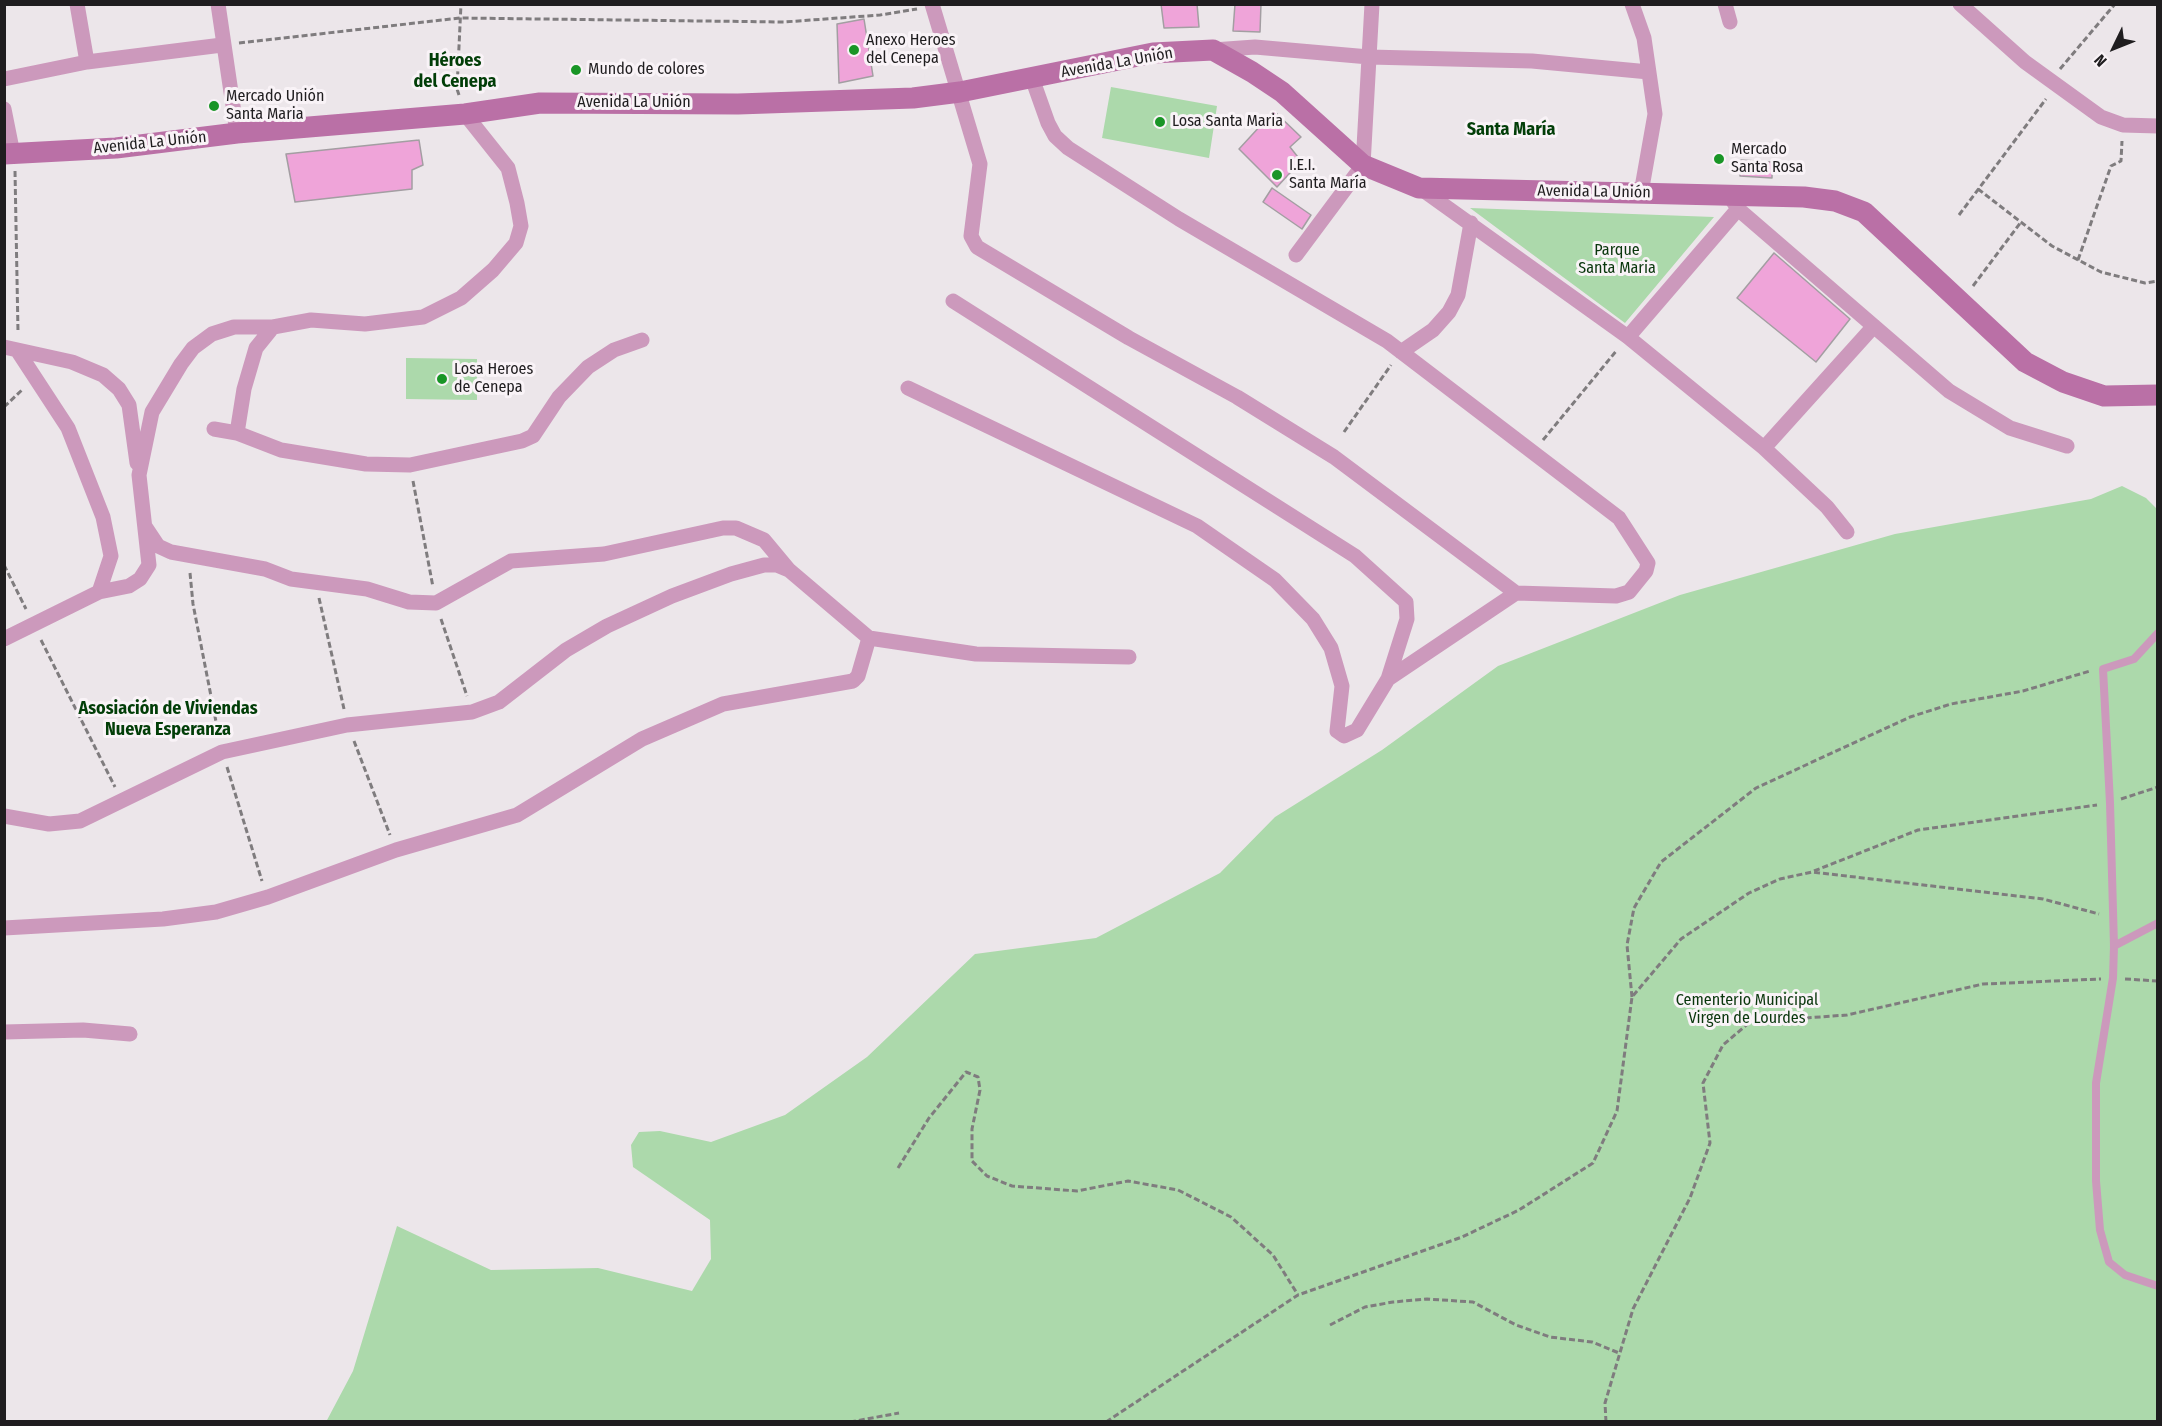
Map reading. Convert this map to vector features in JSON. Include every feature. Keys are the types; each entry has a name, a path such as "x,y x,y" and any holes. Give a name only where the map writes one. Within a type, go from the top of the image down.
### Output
{"main road":[{"name":"Avenida La Unión","path":"9,154 116,148 237,133 465,114 540,103 738,104 913,98 960,92 1153,53 1213,50 1282,92 1363,165 1419,188 1641,193 1733,202 1804,196 1835,201 1864,212 2025,362 2062,382 2104,396 2157,395"}],"street":[{"path":"76,4 87,62"},
{"path":"218,4 222,45 237,133"},
{"path":"1296,255 1363,165 1372,4"},
{"path":"1632,4 1644,38 1655,114 1641,193"},
{"path":"1725,4 1730,22"},
{"path":"1960,4 2025,62 2050,88 2101,117 2123,125 2157,126"},
{"path":"932,5 980,164 971,236 977,247 1129,338 1237,397 1334,457 1515,593 1616,596 1629,591 1646,571 1648,562 1619,518 1401,352 1179,219 1068,148 1055,136 1048,123 1032,78"},
{"path":"4,79 87,62 222,45"},
{"path":"1213,50 1255,47 1369,57 1532,61 1649,72"},
{"path":"4,109 9,154"},
{"path":"139,475 152,412 194,348 212,334 234,327 273,327 311,320 365,324 423,317 461,298 493,270 516,243 521,226 517,203 508,168 465,114"},
{"path":"1419,188 1628,337 1764,448 1827,507 1847,532"},
{"path":"1628,337 1733,202 1949,391 2010,428 2067,446"},
{"path":"1401,352 1433,330 1449,312 1458,295 1471,223"},
{"path":"908,388 1197,526 1275,580 1313,620 1331,648 1342,686 1337,731 1344,736 1357,730 1388,679 1407,619 1406,602 1355,556 953,301"},
{"path":"1764,448 1874,326"},
{"path":"237,433 244,389 256,348 273,327"},
{"path":"214,429 237,433 281,450 366,464 410,465 522,441 533,436 559,397 588,367 614,350 642,340"},
{"path":"11,349 34,376 68,428 103,517 111,556 99,592"},
{"path":"4,639 99,592 129,586 140,579 149,565 129,405 119,389 103,375 72,362 11,349"},
{"path":"146,528 158,546 189,556 265,569 291,579 367,589 409,603 436,603 511,561 604,554 723,528 747,531 764,540 789,570 869,638 976,654 1129,657"},
{"path":"4,816 49,824 80,821 222,752 347,725 472,712 499,702 523,686 566,650 607,626 672,596 731,574 764,565 789,570"},
{"path":"1388,679 1515,593"},
{"path":"4,928 163,919 216,912 268,897 396,850 517,815 642,740 723,704 853,681 858,676 869,638"},
{"path":"4,1032 84,1030 130,1034"}],"lane":[{"path":"2157,633 2151,643 2134,658 2103,669 2114,946 2113,978 2096,1083 2096,1181 2100,1230 2109,1262 2116,1270 2157,1286"},
{"path":"2114,946 2157,923"}],"path":[{"path":"461,4 457,89 465,114"},
{"path":"1959,215 2050,88 2115,4"},
{"path":"222,45 460,18 784,22 880,15 932,5"},
{"path":"2078,260 2111,166 2121,160 2123,133"},
{"path":"1978,189 2052,246 2101,272 2145,282 2157,281"},
{"path":"11,349 17,193"},
{"path":"1961,302 2021,222"},
{"path":"1533,452 1628,337"},
{"path":"1344,432 1401,352"},
{"path":"4,407 34,376"},
{"path":"189,556 193,604 222,752 268,897"},
{"path":"4,565 122,802"},
{"path":"1106,1422 1298,1295 1462,1237 1519,1210 1593,1163 1617,1111 1632,997 1628,945 1634,908 1660,862 1756,788 1910,717 1951,704 2023,691 2080,673 2103,669"},
{"path":"1632,997 1682,939 1749,893 1780,879 1812,872 1918,830 2110,803 2157,787"},
{"path":"1812,872 2043,899 2113,917"},
{"path":"1606,1422 1605,1403 1633,1309 1690,1198 1710,1143 1703,1083 1723,1045 1750,1022 1847,1015 1983,984 2113,978 2157,981"},
{"path":"898,1168 929,1118 966,1072 978,1077 980,1090 972,1129 972,1161 987,1176 1012,1186 1077,1191 1128,1180 1178,1190 1231,1217 1273,1255 1298,1295"},
{"path":"1330,1325 1365,1307 1393,1302 1428,1299 1473,1302 1516,1325 1550,1337 1592,1342 1619,1353"},
{"path":"850,1422 899,1413"}],"green space":[{"name":"Losa Santa Maria","path":"1111,87 1217,106 1209,158 1102,138"},
{"name":"Parque Santa Maria","path":"1470,208 1714,217 1625,323"},
{"name":"Losa Heroes de Cenepa","path":"406,358 477,359 477,400 406,399"},
{"name":"Cementerio Municipal Virgen de Lourdes","path":"2122,486 2146,498 2157,509 2157,1421 326,1422 353,1371 397,1226 491,1270 598,1268 692,1291 711,1259 710,1220 633,1167 631,1145 639,1132 660,1131 711,1142 785,1115 867,1057 975,954 1096,938 1220,873 1275,817 1382,750 1498,666 1680,595 1895,534 2091,499"}],"building":[{"path":"1161,4 1197,4 1199,27 1164,28"},
{"path":"1235,4 1261,4 1260,32 1233,31"},
{"name":"Anexo Heroes del Cenepa","path":"864,19 873,76 839,83 837,24"},
{"path":"1274,111 1301,137 1290,147 1301,161 1277,187 1239,149"},
{"path":"419,140 423,165 412,170 412,189 295,202 286,154"},
{"path":"1741,160 1772,162 1772,178 1740,176"},
{"path":"1272,188 1311,215 1302,229 1263,202"},
{"path":"1774,253 1850,319 1816,362 1737,298"}],"place":[{"name":"Anexo Heroes del Cenepa","path":"854,50"},
{"name":"Mundo de colores","path":"576,70"},
{"name":"Mercado Unión Santa Maria","path":"214,106"},
{"name":"Losa Santa Maria","path":"1160,122"},
{"name":"Mercado Santa Rosa","path":"1719,159"},
{"name":"I.E.I. Santa María","path":"1277,175"},
{"name":"Losa Heroes de Cenepa","path":"442,379"}],"district":[{"name":"Héroes del Cenepa","path":"455,71"},
{"name":"Santa María","path":"1511,130"},
{"name":"Asosiación de Viviendas Nueva Esperanza","path":"168,719"}]}
